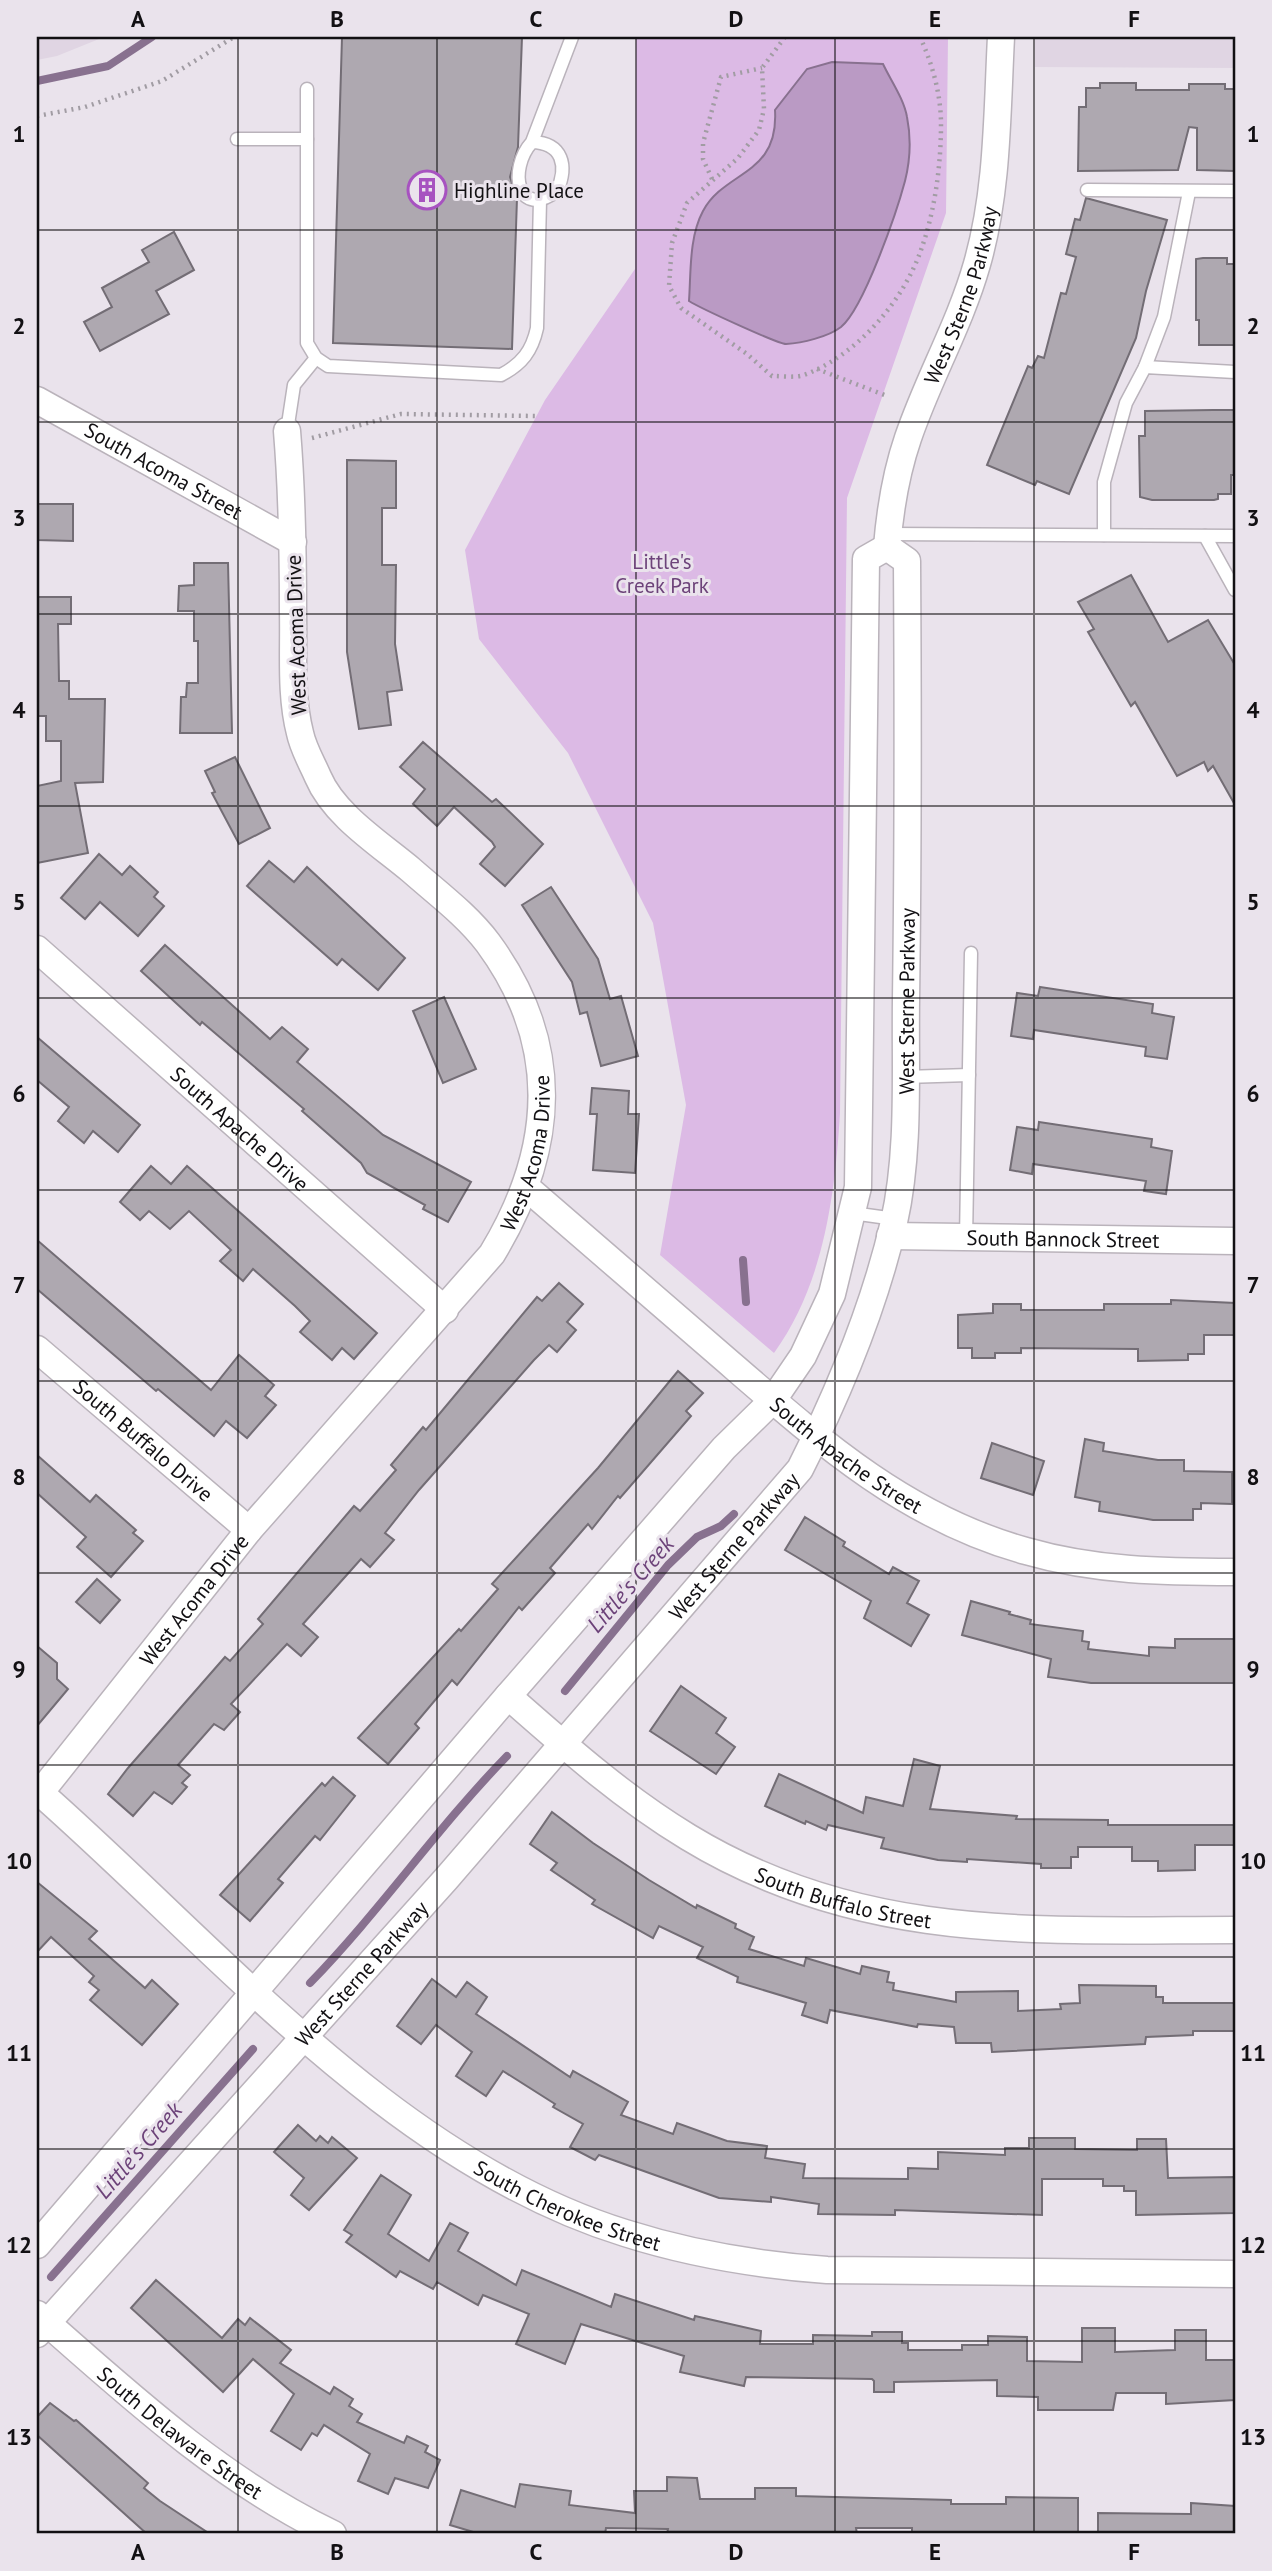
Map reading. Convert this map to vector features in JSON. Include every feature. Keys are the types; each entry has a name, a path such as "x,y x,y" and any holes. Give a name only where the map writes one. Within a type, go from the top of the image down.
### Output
{"street":[{"name":"West Sterne Parkway","path":"40,2323 446,1879 561,1742 800,1469 872,1306 892,1228 903,1144 905,1077 907,561 887,540 896,477 908,436 965,301 987,224 994,174 1001,37"},
{"name":"South Acoma Street","path":"37,400 293,542"},
{"name":"West Acoma Drive","path":"38,1792 249,1530 492,1254 513,1219 536,1159 543,1120 542,1072 527,1012 516,988 487,943 464,917 342,810 320,782 300,736 294,703 293,542 288,443"},
{"path":"37,2245 724,1448 773,1400 803,1356 832,1294 852,1213 860,1156 866,559 887,540"},
{"path":"861,928 907,928"},
{"name":"South Apache Drive","path":"37,949 445,1310"},
{"name":"South Apache Street","path":"526,1187 864,1475 912,1504 972,1533 1025,1551 1080,1564 1137,1572 1235,1573"},
{"name":"South Bannock Street","path":"892,1228 965,1239 1235,1241"},
{"name":"South Buffalo Drive","path":"37,1349 249,1530"},
{"name":"South Buffalo Street","path":"508,1696 630,1799 690,1838 742,1866 808,1893 865,1910 934,1923 1006,1930 1235,1930"},
{"name":"South Cherokee Street","path":"38,1792 305,2036 392,2108 504,2180 562,2209 622,2232 698,2253 775,2266 827,2270 1235,2274"},
{"name":"South Delaware Street","path":"40,2323 199,2453 285,2510 333,2534"}],"lane":[{"path":"532,142 552,146 560,153 564,166 557,191 540,200 528,198 520,188 518,170 522,154 532,142 572,37"},
{"path":"307,89 307,343 316,358 328,366 501,375 513,369 526,357 534,344 537,328 540,200"},
{"path":"237,139 307,139"},
{"path":"1087,190 1235,191"},
{"path":"1104,535 1104,482 1126,403 1145,367 1164,317 1189,191"},
{"path":"288,443 294,385 316,358"},
{"path":"1145,367 1235,372"},
{"path":"887,540 1104,535 1235,536"},
{"path":"1205,536 1235,590"},
{"path":"965,1239 971,953"},
{"path":"905,1077 968,1075"},
{"path":"852,1213 892,1228"}],"path":[{"path":"37,116 85,107 162,81 234,37"},
{"path":"785,37 762,68 764,109 759,130 738,158 687,204 672,243 669,286 681,308 747,354 772,376 802,376 860,340 889,308 921,250 935,194 942,123 937,86 920,37"},
{"path":"712,179 703,159 703,143 721,77 762,68"},
{"path":"817,369 887,396"},
{"path":"288,443 401,414 536,416"}],"shaded area":[{"path":"37,37 104,37 57,56 37,60"},
{"path":"1035,37 1235,37 1235,68 1035,67"},
{"path":"832,62 883,64 905,110 909,133 908,165 901,195 879,258 850,317 841,327 829,334 786,344 689,301 693,243 698,221 713,198 749,170 769,148 774,132 775,110 807,69"}],"green space":[{"name":"Little's Creek Park","path":"636,37 948,37 946,213 847,498 838,1144 830,1207 816,1268 805,1298 774,1353 660,1255 686,1105 653,923 568,753 479,639 465,550 545,400 635,269"}],"building":[{"name":"Highline Place","path":"342,37 522,37 518,147 510,177 517,198 512,349 333,343"},
{"path":"1100,83 1136,83 1136,90 1189,90 1189,84 1225,84 1225,89 1235,89 1235,171 1197,170 1197,128 1189,127 1178,170 1078,171 1079,107 1086,107 1086,88 1100,88"},
{"path":"1086,198 1167,220 1146,291 1136,338 1069,494 1037,481 1035,485 987,465 1028,366 1032,368 1038,356 1044,358 1061,293 1066,294 1076,257 1066,254 1075,219 1080,220"},
{"path":"174,232 194,270 156,291 169,314 100,351 84,322 112,307 102,288 149,262 142,250"},
{"path":"1227,258 1227,264 1235,264 1235,345 1199,345 1199,320 1196,320 1196,259"},
{"path":"1235,410 1235,475 1231,475 1231,494 1218,494 1218,499 1214,500 1152,500 1140,497 1139,436 1145,436 1145,411"},
{"path":"347,460 396,461 396,508 382,508 382,565 396,565 395,644 402,690 387,692 391,725 359,729 347,652"},
{"path":"37,504 73,504 73,541 37,540"},
{"path":"194,563 228,563 232,733 180,733 181,697 186,697 187,683 198,683 198,641 194,641 194,611 178,611 179,586 194,585"},
{"path":"1131,575 1168,642 1208,620 1235,665 1235,805 1213,766 1208,771 1204,762 1177,776 1135,702 1131,706 1088,632 1094,629 1078,602"},
{"path":"37,597 71,597 71,624 58,624 59,681 69,681 69,699 105,699 103,782 75,783 88,853 37,863 37,786 61,781 61,741 46,741 46,716 37,716"},
{"path":"423,742 492,802 496,799 543,844 505,886 480,864 495,847 492,842 454,807 437,826 413,804 425,789 400,767"},
{"path":"235,757 270,828 239,844 212,793 215,792 205,771"},
{"path":"99,854 122,875 130,866 158,892 154,897 164,906 138,936 100,902 85,919 61,898"},
{"path":"269,861 294,882 307,867 405,958 378,990 342,959 337,965 247,886"},
{"path":"551,887 598,959 610,999 621,996 638,1056 601,1066 587,1012 580,1014 572,982 522,905"},
{"path":"165,945 270,1039 282,1027 308,1049 297,1062 383,1135 471,1182 448,1222 423,1209 425,1205 367,1173 361,1163 302,1111 304,1109 202,1022 200,1025 141,971"},
{"path":"1040,987 1153,1004 1152,1013 1174,1017 1167,1059 1145,1056 1146,1047 1034,1030 1033,1039 1011,1036 1017,993 1038,996"},
{"path":"444,997 476,1069 443,1083 413,1011"},
{"path":"37,1037 140,1125 118,1152 93,1131 84,1143 58,1121 69,1107 37,1080"},
{"path":"592,1088 629,1091 628,1114 639,1114 635,1173 593,1170 597,1114 590,1114"},
{"path":"1039,1122 1152,1139 1151,1147 1172,1151 1166,1194 1144,1191 1146,1181 1033,1164 1032,1174 1010,1170 1017,1127 1038,1130"},
{"path":"151,1166 171,1184 187,1166 377,1333 354,1359 342,1348 332,1360 300,1332 310,1321 295,1306 253,1269 243,1281 220,1261 231,1250 189,1211 170,1229 149,1211 140,1220 120,1202"},
{"path":"37,1240 211,1390 239,1355 274,1385 265,1396 276,1405 247,1438 226,1421 214,1436 158,1389 156,1391 37,1289"},
{"path":"559,1283 583,1304 567,1322 576,1330 557,1352 549,1345 534,1360 419,1490 385,1533 394,1540 370,1567 361,1559 303,1624 318,1637 301,1656 287,1644 231,1704 240,1712 224,1730 214,1724 178,1765 190,1775 182,1783 187,1787 172,1804 154,1792 133,1816 108,1794 128,1768 225,1657 230,1661 263,1624 258,1619 354,1506 360,1511 396,1470 391,1465 423,1427 426,1430 537,1297 542,1301"},
{"path":"1171,1300 1235,1303 1235,1335 1204,1335 1204,1354 1188,1354 1188,1360 1138,1361 1138,1349 1021,1348 1021,1353 995,1353 995,1358 972,1358 972,1348 958,1348 958,1315 993,1313 993,1304 1021,1304 1021,1310 1104,1310 1104,1304 1171,1304"},
{"path":"678,1371 703,1393 686,1411 691,1416 620,1498 618,1496 592,1529 588,1524 550,1568 555,1573 522,1610 519,1607 457,1685 452,1680 415,1724 419,1728 388,1764 358,1738 498,1589 492,1584 598,1468"},
{"path":"1085,1439 1104,1443 1103,1451 1158,1460 1184,1460 1184,1471 1232,1472 1232,1504 1201,1503 1201,1509 1193,1509 1193,1520 1153,1520 1099,1511 1100,1502 1075,1497"},
{"path":"992,1443 1044,1461 1033,1495 981,1478"},
{"path":"37,1455 90,1502 96,1495 136,1530 133,1533 143,1541 111,1577 77,1547 86,1537 37,1493"},
{"path":"805,1517 845,1542 843,1546 889,1574 893,1567 919,1581 907,1603 929,1615 911,1646 864,1618 871,1601 785,1550"},
{"path":"97,1579 120,1600 100,1623 76,1602"},
{"path":"971,1601 1031,1620 1030,1624 1083,1631 1082,1641 1089,1642 1088,1649 1149,1656 1149,1647 1175,1648 1175,1639 1235,1639 1235,1683 1091,1683 1048,1677 1051,1659 962,1635"},
{"path":"37,1646 57,1663 57,1679 68,1689 37,1726"},
{"path":"681,1686 726,1718 716,1733 735,1747 716,1774 650,1731"},
{"path":"914,1759 940,1766 930,1809 1017,1816 1016,1819 1108,1820 1108,1825 1235,1825 1235,1845 1195,1845 1195,1870 1158,1871 1158,1861 1132,1861 1132,1847 1078,1847 1078,1857 1071,1857 1071,1868 1041,1868 1041,1864 967,1859 967,1862 938,1860 881,1848 884,1838 828,1825 826,1830 806,1821 805,1824 765,1806 779,1774 863,1813 866,1797 903,1806"},
{"path":"333,1777 355,1796 320,1840 315,1836 278,1879 283,1883 250,1921 220,1895 322,1783 325,1786"},
{"path":"552,1812 649,1880 696,1908 697,1905 736,1924 735,1928 754,1937 749,1949 804,1966 806,1958 860,1974 862,1966 889,1972 887,1982 894,1983 893,1990 956,2002 956,1992 1018,1991 1018,2011 1061,2009 1060,2004 1080,2003 1079,1985 1156,1986 1156,1997 1163,1997 1163,2003 1235,2003 1235,2031 1193,2031 1193,2035 1146,2037 1145,2044 992,2052 991,2043 956,2043 954,2027 918,2024 917,2027 830,2010 827,2023 802,2015 806,2003 737,1982 738,1977 697,1958 703,1947 659,1926 653,1938 592,1904 595,1900 551,1870 557,1863 530,1844"},
{"path":"37,1882 97,1931 89,1939 145,1988 152,1980 178,2004 142,2045 90,2000 99,1990 89,1982 94,1976 51,1937 37,1952"},
{"path":"432,1979 456,1997 467,1982 487,1997 476,2014 570,2077 573,2071 628,2102 621,2115 673,2134 677,2123 727,2141 767,2146 765,2158 805,2164 803,2178 908,2179 908,2168 938,2169 938,2152 1005,2155 1005,2148 1029,2148 1029,2138 1075,2138 1075,2149 1137,2150 1137,2139 1166,2139 1168,2178 1235,2177 1235,2213 1136,2215 1136,2191 1124,2191 1124,2186 1103,2186 1103,2179 1042,2179 1042,2215 895,2210 895,2215 818,2214 819,2204 771,2197 771,2202 719,2198 599,2155 595,2160 570,2147 583,2124 553,2107 555,2104 503,2071 486,2096 456,2076 472,2052 436,2025 421,2044 397,2026"},
{"path":"298,2125 316,2141 320,2136 328,2143 332,2137 357,2158 309,2210 291,2195 304,2178 274,2152"},
{"path":"381,2175 411,2195 388,2234 429,2261 450,2223 468,2233 458,2251 516,2285 522,2270 611,2307 615,2294 694,2320 695,2316 761,2331 760,2344 813,2344 813,2335 872,2336 872,2332 902,2332 902,2343 908,2343 908,2350 962,2350 962,2345 988,2345 988,2336 1027,2337 1027,2361 1082,2362 1082,2328 1115,2328 1115,2352 1175,2350 1175,2330 1206,2330 1206,2360 1235,2360 1235,2400 1166,2404 1166,2393 1116,2393 1113,2410 1038,2410 1038,2397 997,2396 997,2380 894,2382 894,2392 874,2392 872,2379 746,2377 744,2386 680,2372 684,2356 581,2324 565,2364 516,2344 529,2314 483,2295 478,2305 437,2282 433,2289 400,2271 396,2277 346,2242 352,2235 344,2230"},
{"path":"156,2280 222,2338 238,2319 245,2325 250,2318 291,2350 280,2363 330,2394 334,2387 353,2399 349,2406 362,2414 357,2422 404,2443 407,2436 428,2446 425,2452 440,2460 428,2488 395,2478 388,2494 358,2481 370,2454 324,2425 317,2436 312,2433 301,2450 271,2431 294,2394 253,2359 223,2392 131,2308"},
{"path":"50,2403 76,2420 148,2483 144,2488 210,2534 147,2534 37,2435 37,2417"},
{"path":"667,2477 697,2478 700,2499 755,2499 755,2488 796,2488 796,2496 951,2500 951,2504 1006,2504 1006,2497 1078,2498 1078,2532 912,2534 912,2528 856,2528 857,2534 667,2534 668,2529 606,2528 605,2534 480,2534 450,2525 461,2490 515,2507 520,2484 571,2491 569,2505 635,2513 634,2491 667,2491"},
{"path":"1191,2503 1235,2506 1235,2534 1098,2534 1098,2513 1191,2514"}],"waterway":[{"path":"37,81 108,66 152,37"},
{"name":"Little's Creek","path":"743,1260 746,1302"},
{"name":"Little's Creek","path":"565,1691 668,1565 697,1537 721,1526 734,1514"},
{"name":"Little's Creek","path":"310,1983 507,1756"},
{"name":"Little's Creek","path":"51,2277 253,2049"}],"place":[{"name":"Highline Place","path":"427,190"}]}
